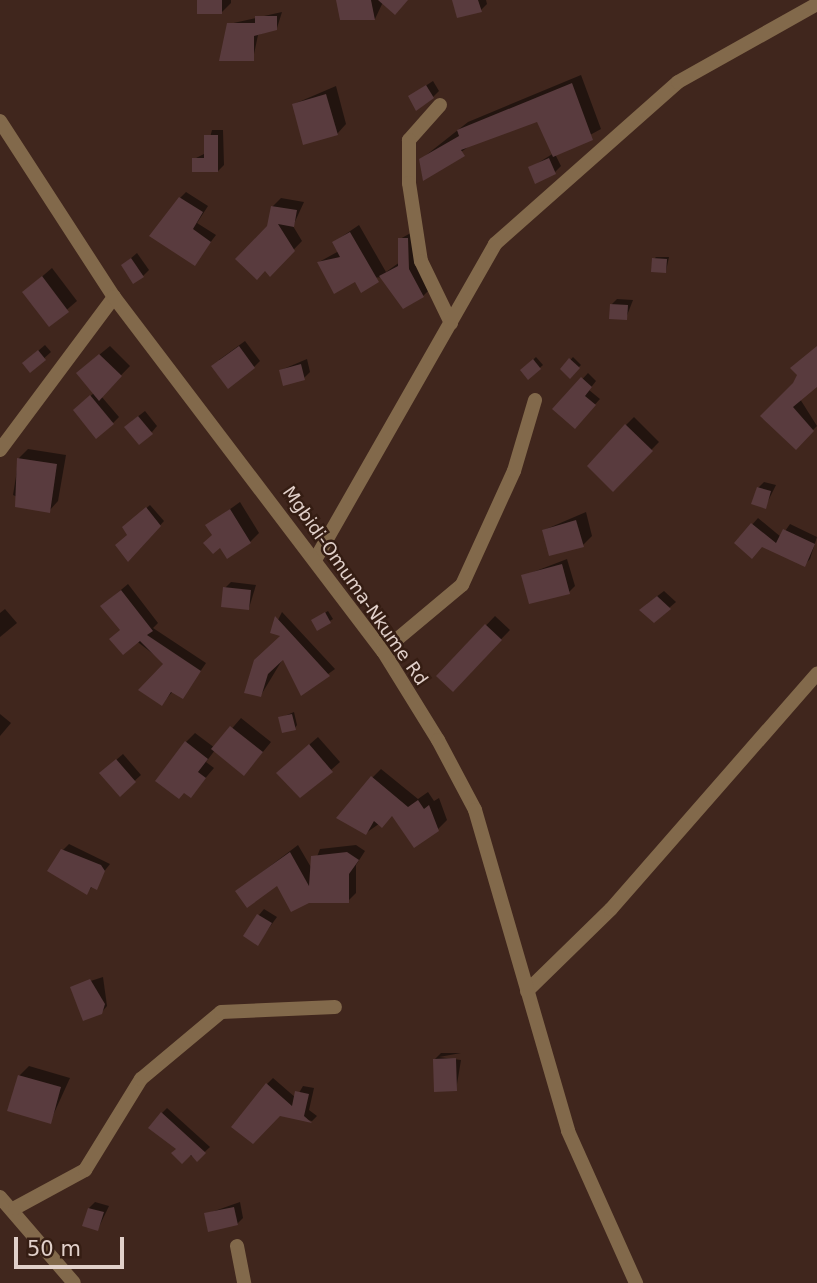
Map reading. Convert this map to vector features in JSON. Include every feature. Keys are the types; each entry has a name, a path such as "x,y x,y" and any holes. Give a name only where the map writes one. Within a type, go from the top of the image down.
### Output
{"street":[{"path":"315,560 495,244 678,82 817,4"},
{"path":"440,105 409,140 409,183 421,261 450,323"},
{"name":"Mgbidi-Omuma-Nkume Rd","path":"0,121 114,297 383,651 475,810 568,1131 636,1283"},
{"path":"0,450 114,297"},
{"path":"383,651 462,585 514,471 535,400"},
{"path":"527,991 611,909 817,674"},
{"path":"15,1208 85,1170 141,1079 221,1013 335,1007"},
{"path":"0,1197 15,1208 75,1283"},
{"path":"237,1246 244,1283"}],"building":[{"path":"197,0 222,0 222,14 197,14"},
{"path":"336,0 371,0 375,20 340,20"},
{"path":"378,0 408,0 395,15"},
{"path":"452,0 478,0 482,12 457,18"},
{"path":"255,16 277,16 277,30 254,36 254,61 219,61 227,23 255,23"},
{"path":"572,83 593,140 553,157 537,122 461,150 465,156 423,181 419,159 459,136 457,130"},
{"path":"426,85 434,98 416,111 408,96"},
{"path":"326,94 338,135 303,145 292,104"},
{"path":"204,135 218,135 218,172 192,172 192,158 204,158"},
{"path":"549,158 556,174 535,184 528,167"},
{"path":"179,197 203,212 193,229 211,242 195,266 149,236"},
{"path":"271,206 297,210 294,227 278,224 295,251 270,277 265,271 257,280 235,259 267,226"},
{"path":"350,232 379,282 361,293 355,282 334,294 317,262 340,257 332,242"},
{"path":"398,238 408,238 409,269 424,297 403,309 379,276 398,266"},
{"path":"131,258 144,277 133,284 121,265"},
{"path":"652,258 667,259 666,273 651,272"},
{"path":"42,276 69,312 49,327 22,292"},
{"path":"610,304 628,305 627,320 609,319"},
{"path":"239,346 255,368 228,389 211,366"},
{"path":"817,346 817,387 793,407 814,431 796,450 760,416 793,383 797,375 790,368"},
{"path":"38,350 46,360 30,373 22,363"},
{"path":"99,354 122,376 99,401 76,373"},
{"path":"569,358 580,368 570,379 560,369"},
{"path":"533,359 541,369 528,380 520,370"},
{"path":"301,364 305,380 283,386 279,370"},
{"path":"581,377 592,387 585,396 596,405 575,429 552,409"},
{"path":"90,395 114,424 96,439 73,410"},
{"path":"138,416 153,434 139,445 124,427"},
{"path":"625,424 653,451 613,492 587,466"},
{"path":"17,458 57,464 50,513 15,507"},
{"path":"757,487 771,491 766,509 751,504"},
{"path":"146,507 161,526 128,562 115,545 127,535 122,527"},
{"path":"230,509 251,543 227,559 220,548 213,554 203,543 212,535 205,525"},
{"path":"576,520 584,547 549,556 542,530"},
{"path":"751,523 776,543 783,529 815,544 805,567 762,547 752,559 734,543"},
{"path":"562,564 570,594 529,604 521,575"},
{"path":"223,587 251,590 249,610 221,607"},
{"path":"121,590 153,631 147,635 201,671 183,699 171,692 162,706 138,690 163,664 140,641 123,655 109,639 120,630 100,606"},
{"path":"657,596 671,609 654,623 639,610"},
{"path":"325,612 331,623 317,631 311,620"},
{"path":"275,616 330,676 301,696 283,660 268,674 261,697 244,693 254,660 280,636 270,633"},
{"path":"485,624 502,640 453,692 436,676"},
{"path":"292,714 296,730 282,733 278,717"},
{"path":"230,726 263,752 244,776 211,749"},
{"path":"185,741 208,759 198,772 206,778 191,798 184,793 179,799 155,781"},
{"path":"309,744 333,772 300,798 276,773"},
{"path":"116,759 136,782 120,797 99,773"},
{"path":"371,776 408,807 418,800 424,809 429,805 439,831 414,848 392,816 382,828 374,821 366,835 336,818"},
{"path":"61,849 101,865 105,871 97,890 91,887 87,895 47,871"},
{"path":"290,852 309,886 311,856 347,852 359,860 349,874 349,903 309,903 291,912 277,886 247,908 235,891"},
{"path":"257,914 272,923 258,946 243,936"},
{"path":"90,979 105,1004 102,1014 83,1021 70,987"},
{"path":"456,1058 457,1091 434,1092 433,1059"},
{"path":"18,1075 61,1087 51,1124 7,1111"},
{"path":"266,1083 292,1106 295,1091 309,1094 304,1116 312,1123 280,1116 253,1144 231,1127"},
{"path":"161,1112 206,1153 197,1162 191,1155 182,1164 171,1153 176,1149 148,1128"},
{"path":"234,1207 238,1225 208,1232 204,1213"},
{"path":"88,1208 104,1212 98,1231 82,1226"}]}
